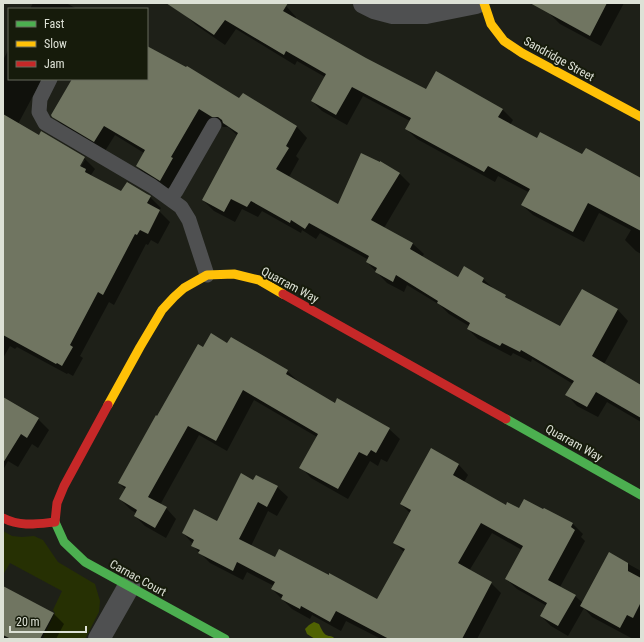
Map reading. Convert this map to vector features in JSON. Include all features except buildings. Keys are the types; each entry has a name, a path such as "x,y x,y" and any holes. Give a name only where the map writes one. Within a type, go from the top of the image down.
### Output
{"street":[{"path":"364,3 374,8 393,13 426,14 476,3"},
{"name":"Sandridge Street","path":"484,3 491,24 504,41 522,53 641,117"},
{"name":"Quarram Way","path":"55,522 57,503 64,486 140,347 162,310 184,288 207,275 234,274 259,280 641,494"},
{"path":"3,518 10,522 24,525 55,522"},
{"name":"Carnac Court","path":"55,522 64,542 85,562 225,639"},
{"path":"100,639 129,586"}],"lane":[{"path":"50,80 40,99 39,112 45,124 152,186 181,207 189,220 207,275"},
{"path":"170,199 214,125"}],"shaded area":[{"path":"3,531 12,536 34,536 43,540 58,562 95,584 100,601 99,612 85,639 47,639 43,637 55,613 53,610 62,591 10,563 3,575"},
{"path":"314,622 319,624 326,635 335,639 315,639 307,634 305,629"}],"traffic: fast":[{"path":"506,419 641,495"},
{"path":"55,522 64,542 85,562 225,639"}],"traffic: slow":[{"path":"484,3 491,24 504,41 522,53 641,117"},
{"path":"108,405 162,310 184,288 207,275 234,274 259,280 283,294"}],"traffic: jam":[{"path":"283,294 506,419"},
{"path":"3,518 22,524 55,522 57,503 64,486 108,405"}]}
